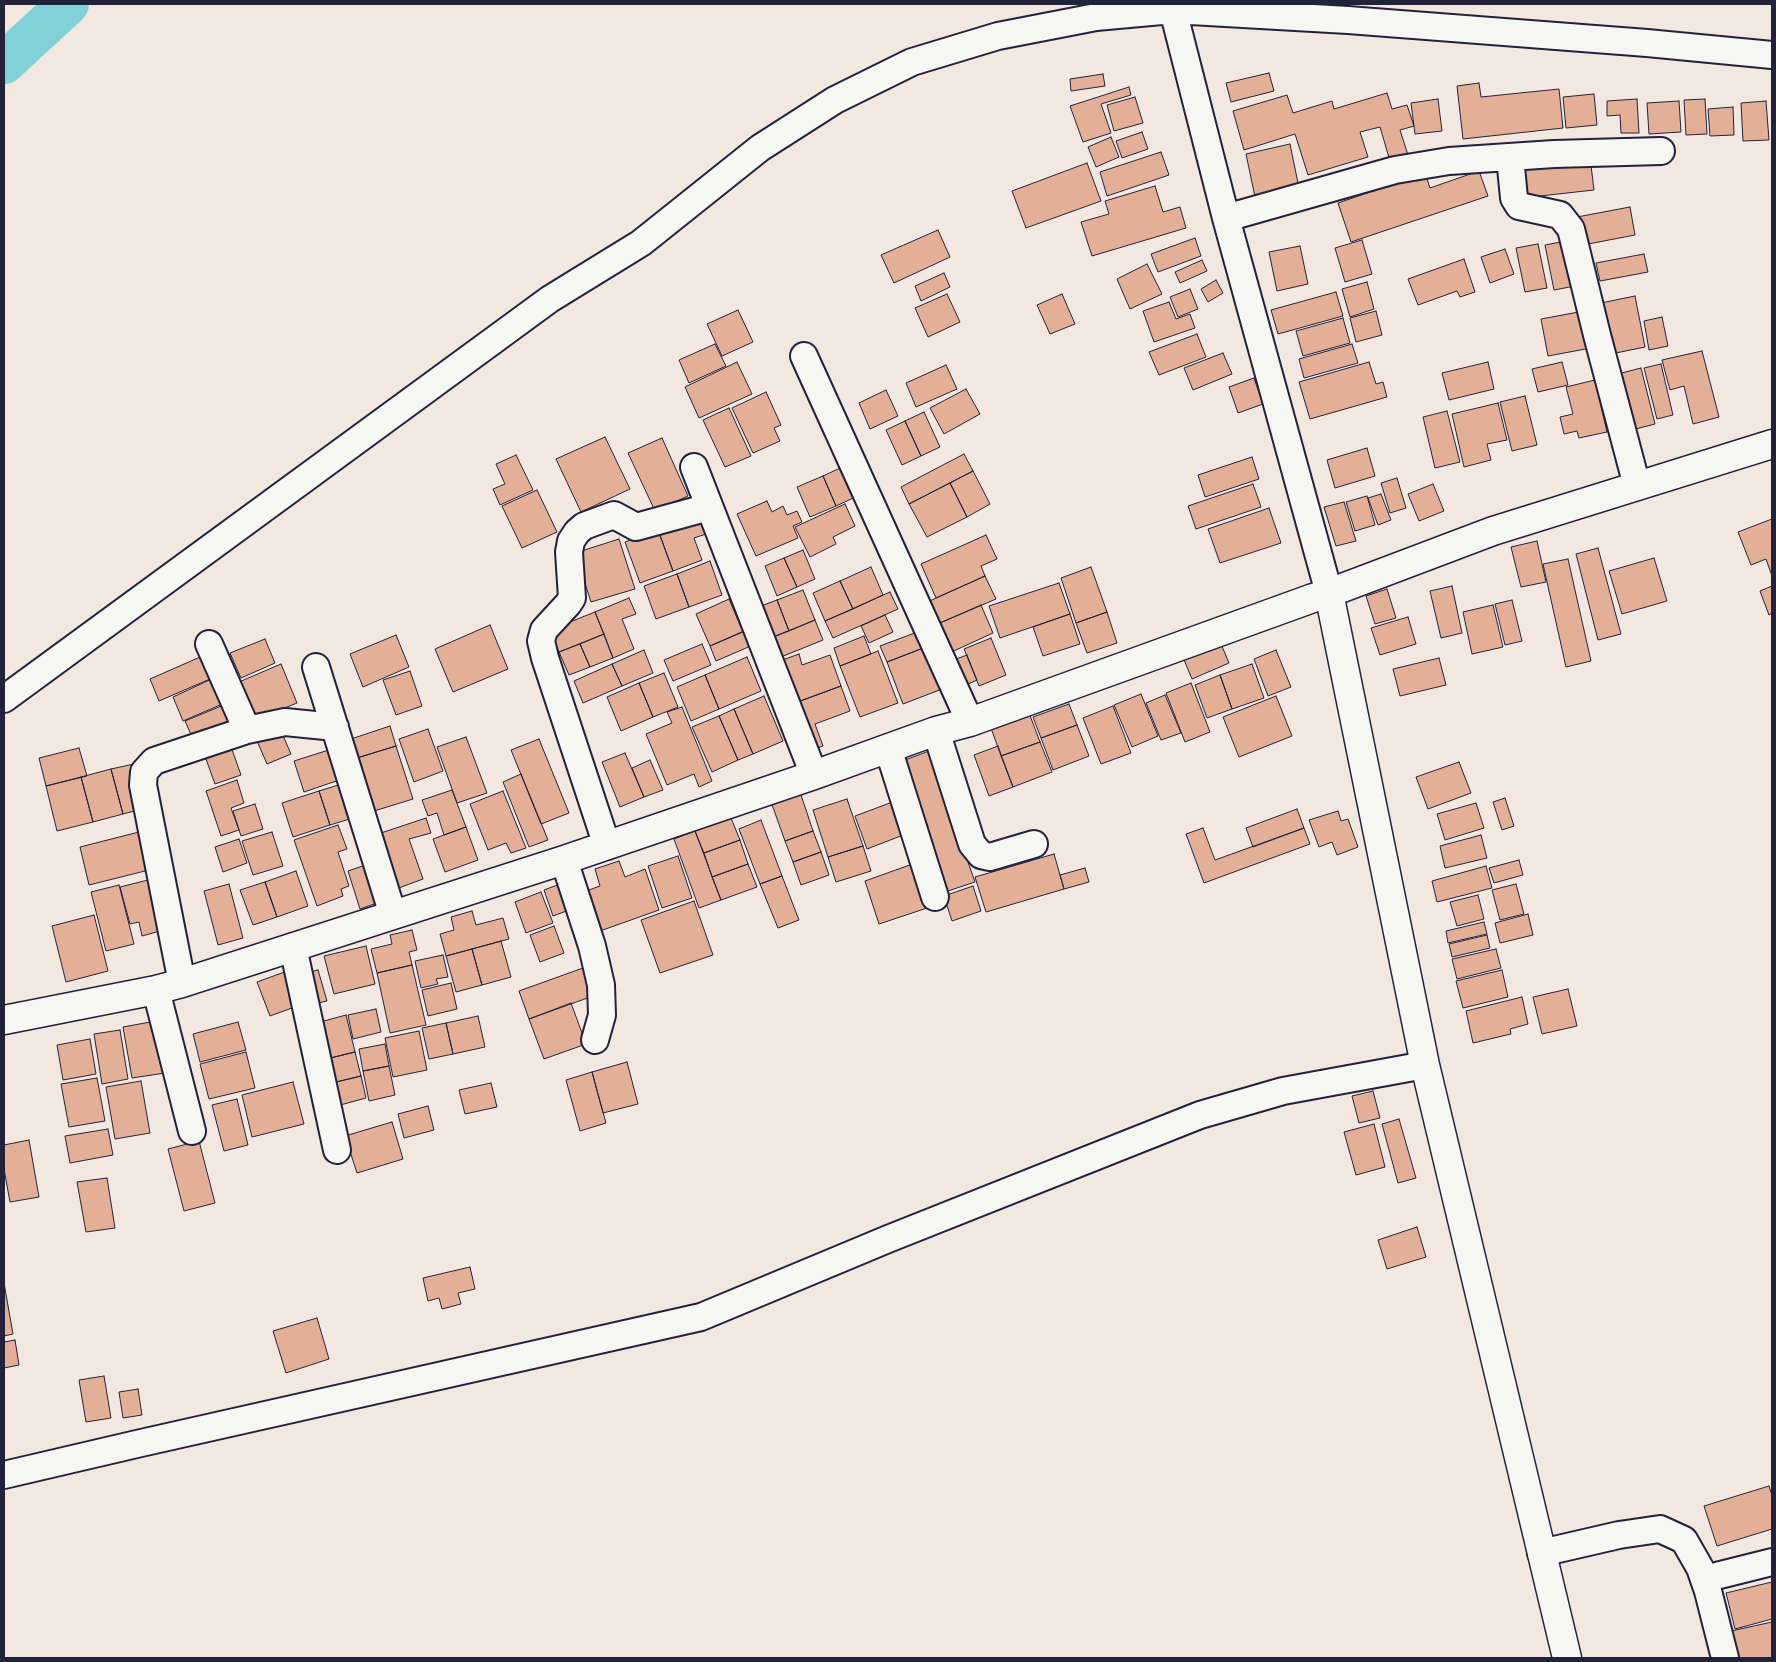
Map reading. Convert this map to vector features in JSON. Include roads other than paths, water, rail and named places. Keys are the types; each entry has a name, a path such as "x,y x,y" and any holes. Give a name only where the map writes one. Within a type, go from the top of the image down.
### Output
{"main road":[{"path":"4,1020 156,990 182,983 607,846 888,748 970,722 1303,601 1329,594 1493,531 1772,444"},
{"path":"1329,594 1425,1065 1567,1658"}],"street":[{"path":"1173,10 1226,218 1329,594"},
{"path":"4,699 550,300 641,243 760,148 835,100 912,62 998,36 1096,17 1173,10 1348,20 1637,43 1772,56"},
{"path":"1226,218 1395,170 1449,161 1661,151"},
{"path":"1510,157 1514,198 1519,206 1560,215 1571,229 1637,486"},
{"path":"804,356 970,722"},
{"path":"694,467 814,775"},
{"path":"607,846 545,658 542,642 544,630 572,598 569,552 571,540 584,526 614,515 620,517 631,526 636,527 709,507"},
{"path":"209,644 247,730"},
{"path":"316,667 393,915"},
{"path":"182,983 143,784 144,772 154,761 247,730 285,722 335,728"},
{"path":"936,732 972,844 981,855 990,857 1034,844"},
{"path":"888,748 935,897"},
{"path":"564,860 592,946 601,985 602,1015 595,1040"},
{"path":"293,947 337,1150"},
{"path":"156,990 192,1130"},
{"path":"4,1475 701,1317 888,1239 1200,1115 1284,1091 1425,1065"},
{"path":"1541,1553 1619,1535 1660,1528 1684,1540 1704,1579 1725,1658"},
{"path":"1704,1579 1772,1562"}],"waterway":[{"path":"4,63 68,4"}]}
